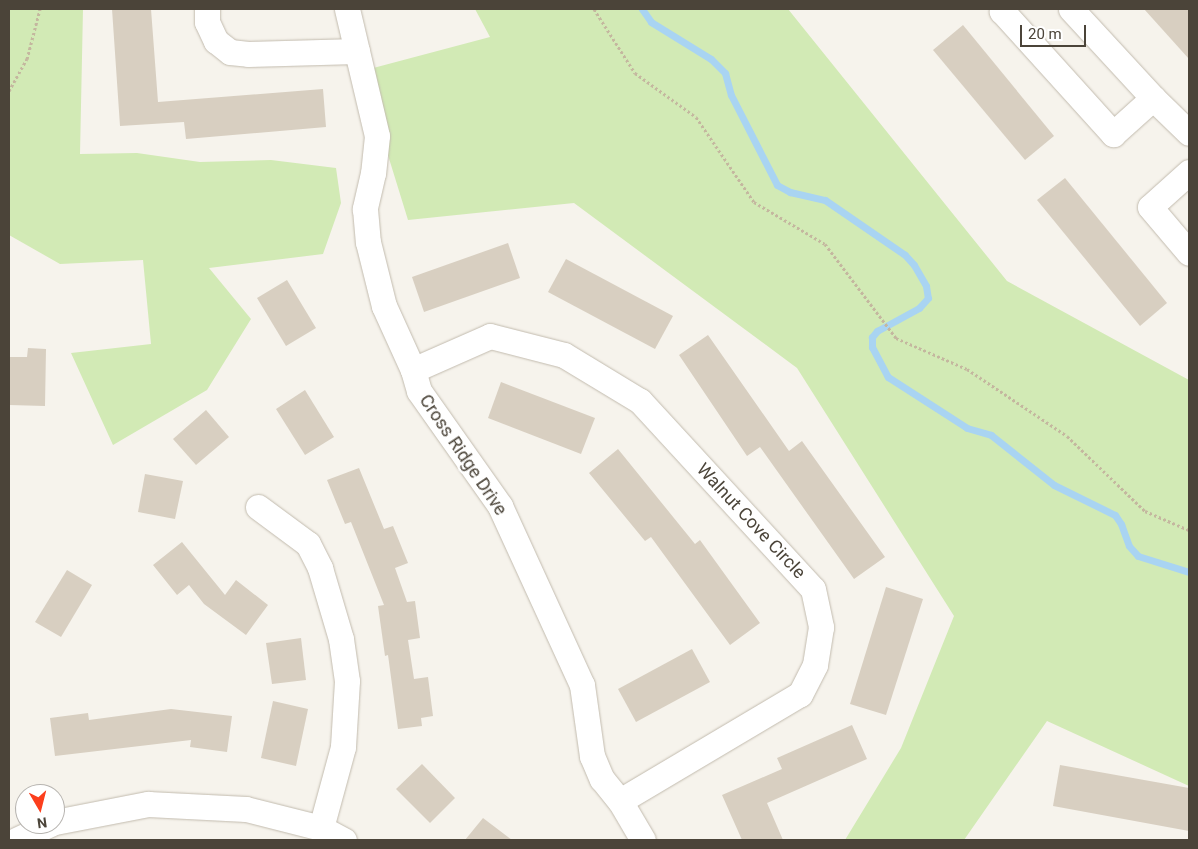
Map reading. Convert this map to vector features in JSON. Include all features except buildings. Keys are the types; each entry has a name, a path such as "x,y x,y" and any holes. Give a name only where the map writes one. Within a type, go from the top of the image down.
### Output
{"street":[{"path":"207,9 208,22 216,41 230,52 248,54 357,51"},
{"name":"Cross Ridge Drive","path":"347,9 377,136 373,173 365,209 368,242 384,306 413,370 419,391 500,506 582,685 592,756 602,779 620,801 642,840"},
{"path":"1005,9 1002,11 1113,134 1153,98"},
{"path":"1072,9 1153,98 1189,132"},
{"path":"1185,185 1150,207 1189,253"},
{"name":"Walnut Cove Circle","path":"413,370 490,336 564,355 640,401 813,589 822,627 815,666 800,694 620,801"},
{"path":"258,507 308,544 320,568 341,639 347,681 343,747 321,828"},
{"path":"65,820 148,804 246,809 321,828 344,840"},
{"path":"16,840 29,834"}],"path":[{"path":"9,91 27,59 40,9"},
{"path":"594,9 635,73 696,117 754,202 825,244 896,338 967,369 1067,436 1145,511 1189,530"}],"green space":[{"path":"9,9 83,9 80,154 137,153 200,162 271,160 336,168 341,203 323,254 209,268 251,319 207,390 113,445 71,353 151,344 143,260 60,264 9,235"},
{"path":"475,9 788,9 1007,281 1189,380 1189,786 1047,721 964,840 845,840 901,748 954,616 797,368 574,203 408,220 362,71 490,37"}],"waterway":[{"path":"642,9 651,22 711,59 725,73 731,95 777,185 790,192 825,200 905,255 914,265 926,286 928,298 919,308 877,331 872,337 872,347 888,377 967,428 991,435 1054,485 1115,515 1121,524 1129,546 1138,556 1189,572"}]}
